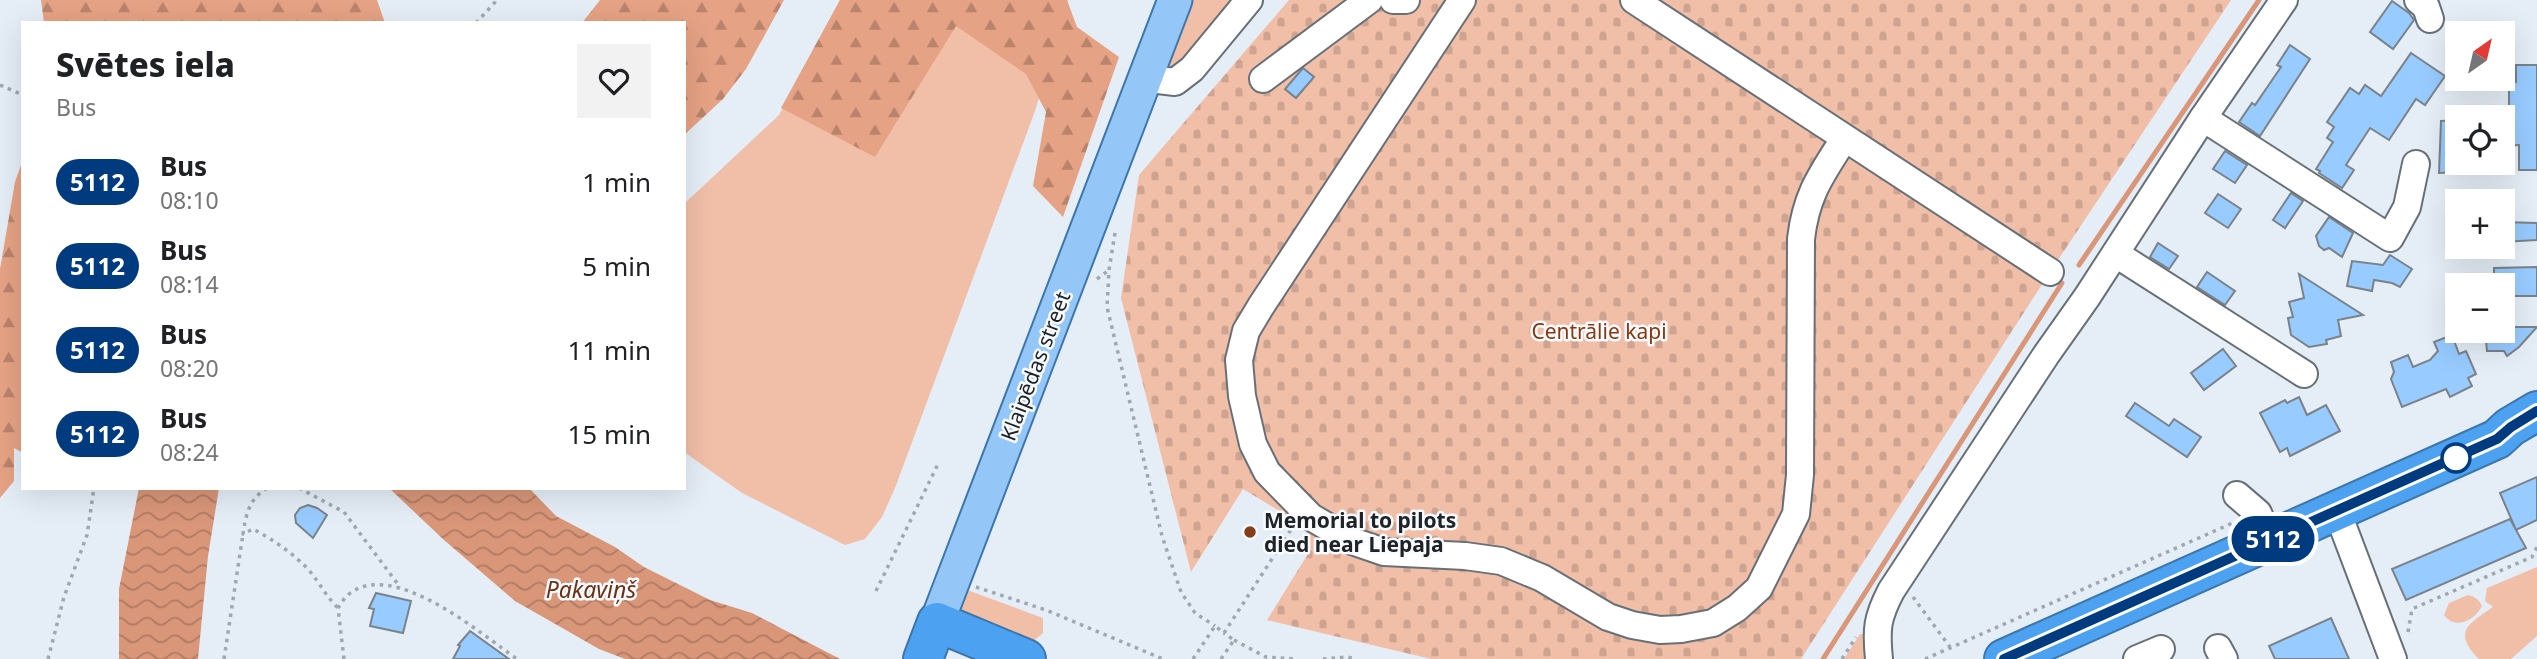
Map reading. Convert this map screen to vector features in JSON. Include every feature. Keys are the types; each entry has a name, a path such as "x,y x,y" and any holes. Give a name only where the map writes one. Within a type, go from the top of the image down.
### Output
{"highway":[{"path":"2004,659 2251,518 2337,511 2497,439 2537,411"},
{"path":"2497,439 2521,436 2537,430"},
{"name":"Klaipēdas street","path":"923,659 937,622"},
{"path":"937,622 1026,659"}],"main road":[{"name":"Klaipēdas street","path":"937,622 1175,0"}],"street":[{"path":"1146,73 1158,80 1175,82 1192,69 1249,0"},
{"path":"1263,79 1368,0"},
{"path":"1393,0 1406,0"},
{"path":"1462,0 1246,331 1239,359 1242,396 1253,444 1267,472 1311,517 1352,541 1384,552 1465,555 1501,561 1542,578 1608,617 1660,630 1713,623 1737,608 1759,588 1796,514 1800,475 1801,239 1804,215 1811,192 1844,139"},
{"path":"1634,0 2050,272"},
{"path":"1879,659 1877,637 1880,613 1900,578 2046,355 2116,254 2203,118 2284,0"},
{"path":"2203,118 2390,238 2407,207 2416,164"},
{"path":"2116,254 2304,374"},
{"path":"2337,511 2393,659"}],"path":[{"path":"478,21 497,0"},
{"path":"0,85 21,94"},
{"path":"1115,229 1107,307 1162,536 1181,592 1195,613 1234,640 1266,657 1295,659"},
{"path":"876,591 939,462"},
{"path":"48,659 64,597 87,535 94,490"},
{"path":"224,659 246,513 256,495 264,490"},
{"path":"303,490 344,512 400,587"},
{"path":"1925,659 2251,518"},
{"path":"1224,633 1292,528 1312,538 1323,524"},
{"path":"243,534 253,528 287,550 309,570 325,595 338,608 344,659"},
{"path":"2407,634 2412,609 2532,557 2537,547"},
{"path":"1900,578 1950,648"},
{"path":"964,583 1045,610 1163,659"},
{"path":"338,608 350,593 374,584 400,587 440,605 517,659"},
{"path":"1193,659 1215,626"},
{"path":"1221,659 1234,640"},
{"path":"1323,659 1355,659"}],"green space":[{"path":"41,0 377,0 384,21 44,21"},
{"path":"600,0 784,0 746,69 723,99 686,133 686,21 584,21"},
{"path":"840,0 1068,0 1035,111 895,488 882,517 865,539 845,545 742,493 686,453 686,202 779,115"},
{"path":"840,0 1067,0 1077,27 1119,57 1063,217 1033,186 1046,112 1026,74 956,26 875,157 781,108"},
{"path":"1186,0 1241,0 1184,66 1168,70 1162,65"},
{"name":"Centrālie kapi","path":"1289,0 2231,0 2050,272 1801,659 1431,659 1267,620 1311,549 1301,542 1309,529 1243,489 1191,572 1121,298 1139,175"},
{"path":"21,165 21,452 14,448 14,481 0,498 0,269 15,182"},
{"path":"2537,567 2537,636 2511,659 2479,659 2466,641 2465,635 2477,618 2493,607 2485,601 2487,588"},
{"path":"962,588 1043,618 1043,633 1030,644 965,618 958,602"},
{"path":"2468,595 2481,604 2479,611 2464,622 2448,620 2444,615 2449,603"},
{"path":"1860,634 1870,635 1871,659 1844,659"}],"water":[{"path":"139,490 219,490 208,556 198,659 119,659 119,589"},
{"name":"Pakaviņš","path":"391,490 531,490 556,516 615,547 644,567 710,600 752,613 840,659 625,659 599,649 515,601"}],"building":[{"path":"2392,1 2414,20 2393,49 2370,32"},
{"path":"2290,45 2310,59 2260,136 2239,122 2252,103 2255,105 2281,67 2277,65"},
{"path":"2411,53 2445,76 2425,105 2416,99 2389,140 2370,128 2346,165 2354,170 2342,188 2316,169 2333,142 2327,138 2334,127 2327,122 2350,88 2359,94 2365,85 2381,96"},
{"path":"2516,65 2537,65 2537,170 2519,170 2519,145 2515,145 2515,105 2509,105 2509,91 2515,91"},
{"path":"1303,68 1314,77 1296,98 1285,89"},
{"path":"2441,121 2445,121 2445,173 2439,173"},
{"path":"2225,151 2247,165 2235,183 2213,169"},
{"path":"2291,193 2303,201 2285,228 2273,220"},
{"path":"2218,194 2241,209 2228,228 2205,213"},
{"path":"2329,217 2353,233 2342,257 2329,248 2324,250 2319,246 2316,236"},
{"path":"2515,222 2537,223 2537,240 2515,241"},
{"path":"2158,243 2178,256 2169,269 2150,257"},
{"path":"2390,255 2412,269 2400,287 2374,280 2372,291 2347,286 2352,261 2383,265"},
{"path":"2537,267 2537,296 2515,296 2515,273 2494,273 2494,268"},
{"path":"2207,272 2235,291 2225,305 2197,287"},
{"path":"2299,274 2363,315 2338,320 2341,336 2326,340 2327,344 2309,347 2291,335 2288,318 2293,317 2289,302 2304,298"},
{"path":"2515,327 2537,327 2507,356 2504,351 2487,351 2486,343 2515,343"},
{"path":"2445,338 2445,343 2455,343 2459,354 2466,351 2476,374 2468,378 2472,386 2450,397 2446,389 2402,407 2391,379 2394,372 2391,362 2408,355 2413,367 2430,360 2438,351 2434,342"},
{"path":"2223,349 2236,366 2204,390 2191,373"},
{"path":"2299,397 2307,415 2326,405 2340,431 2290,456 2287,448 2280,452 2260,413 2285,400 2287,403"},
{"path":"2135,403 2169,426 2174,419 2201,437 2187,457 2126,416"},
{"path":"2537,477 2537,520 2516,530 2500,493"},
{"path":"308,505 327,515 313,538 296,523 295,515 300,508"},
{"path":"2510,519 2526,548 2406,600 2392,569"},
{"path":"376,593 411,601 403,633 370,626 374,609 369,608"},
{"path":"2331,618 2349,659 2275,659 2269,646"},
{"path":"470,631 509,659 453,659 460,646 458,645"}],"waterway":[{"path":"2079,265 2259,0"},
{"path":"1823,659 2062,283"}],"bus line":[{"name":"5112","path":"2004,659 2497,439 2537,411"}],"place":[{"name":"Memorial to pilots died near Liepaja","path":"1250,532"}]}
